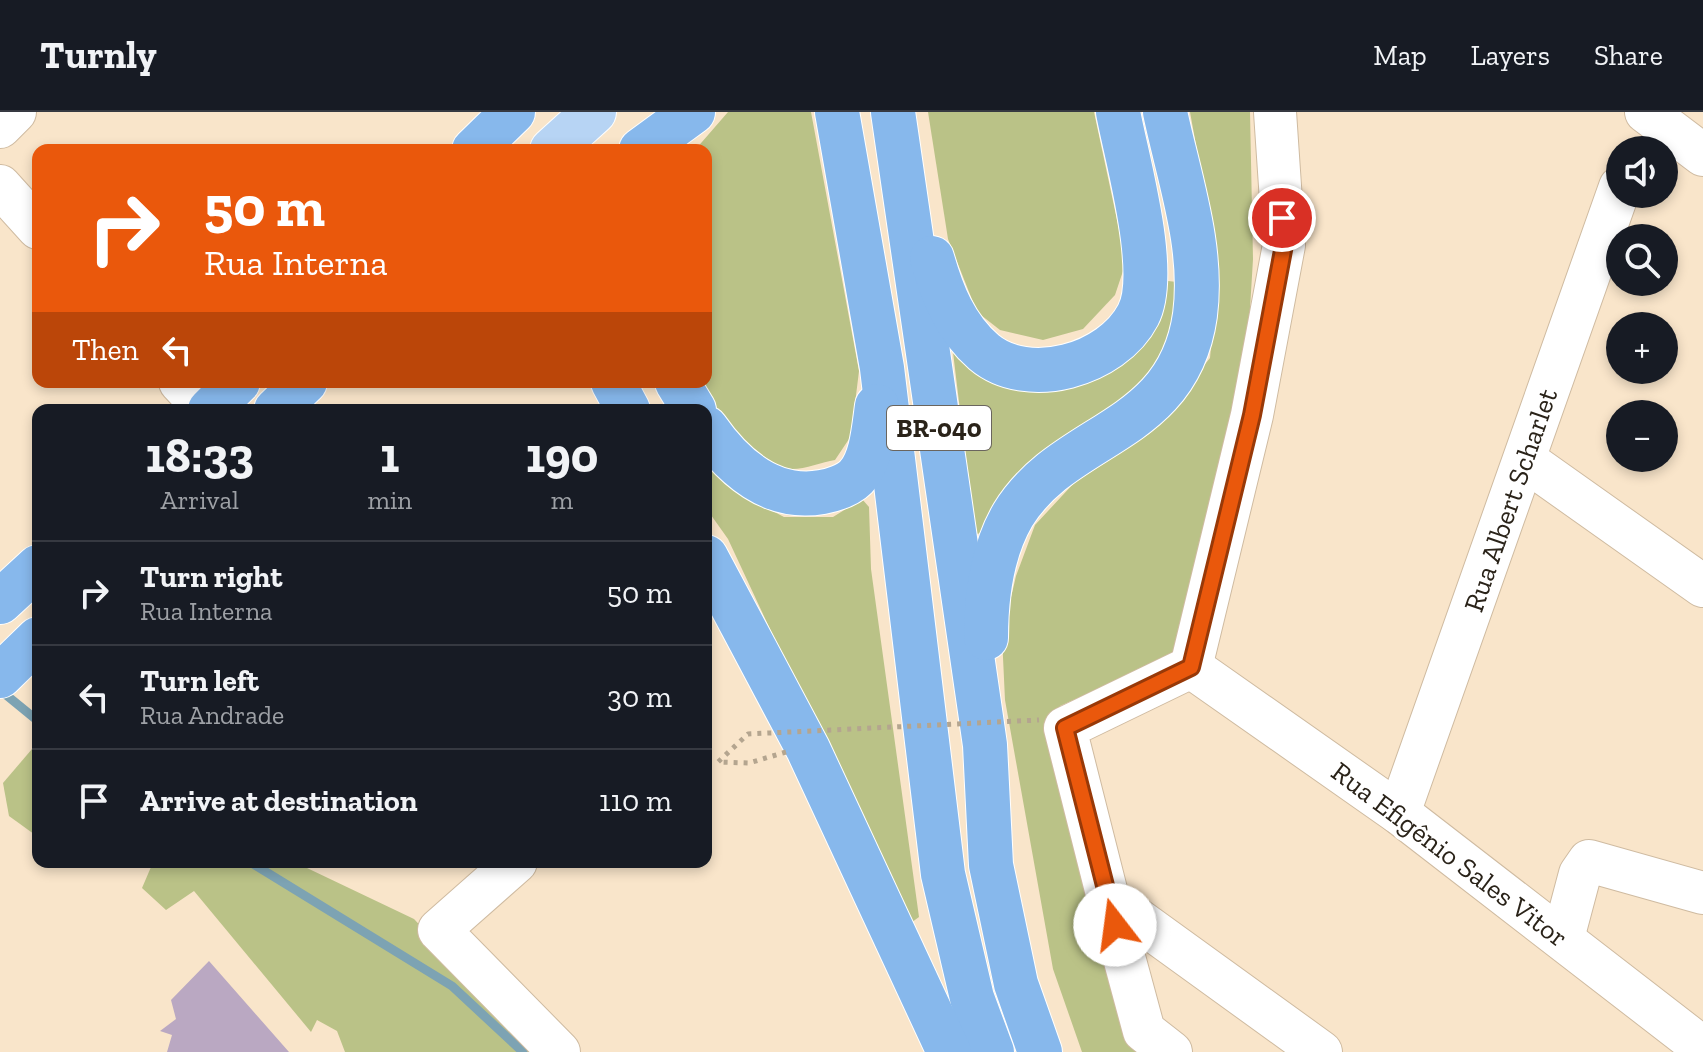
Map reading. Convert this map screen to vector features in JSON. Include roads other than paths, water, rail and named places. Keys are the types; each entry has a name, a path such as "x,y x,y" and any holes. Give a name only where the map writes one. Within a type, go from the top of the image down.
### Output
{"highway":[{"name":"BR-040","path":"837,112 882,368 943,874 972,998 992,1052"},
{"name":"BR-040","path":"893,112 985,745 991,865 1016,984 1040,1052"},
{"path":"893,112 943,295 955,316 985,353 1010,365 1046,370 1086,361 1114,344 1138,315 1148,272 1118,112"},
{"path":"985,745 986,601 1000,545 1014,515 1035,489 1070,461 1132,421 1168,386 1183,360 1194,317 1198,268 1165,112"},
{"path":"652,144 685,126"},
{"path":"712,434 760,485 800,496 835,489 856,477 868,454 882,368"},
{"path":"214,404 232,388"},
{"path":"282,404 299,388"},
{"path":"712,568 808,749 949,1052"},
{"path":"0,602 32,573"},
{"path":"0,676 32,645"}],"main road":[{"path":"559,144 594,112"}],"street":[{"path":"0,127 15,112"},
{"path":"1171,1052 1144,1031 1065,728 1191,667 1252,415 1284,245 1275,112"},
{"path":"1658,125 1703,155"},
{"path":"0,186 32,221"},
{"name":"Rua Albert Scharlet","path":"1399,813 1613,208"},
{"path":"186,388 202,404"},
{"path":"1525,460 1703,586"},
{"name":"Rua Efigênio Sales Vitor","path":"1191,667 1399,813 1703,1048"},
{"path":"1563,938 1580,874 1589,861 1703,893"},
{"path":"509,868 439,930 559,1052"},
{"path":"1108,898 1321,1052"}],"waterway":[{"path":"0,690 32,716"},
{"path":"260,868 452,986 523,1052"}]}
